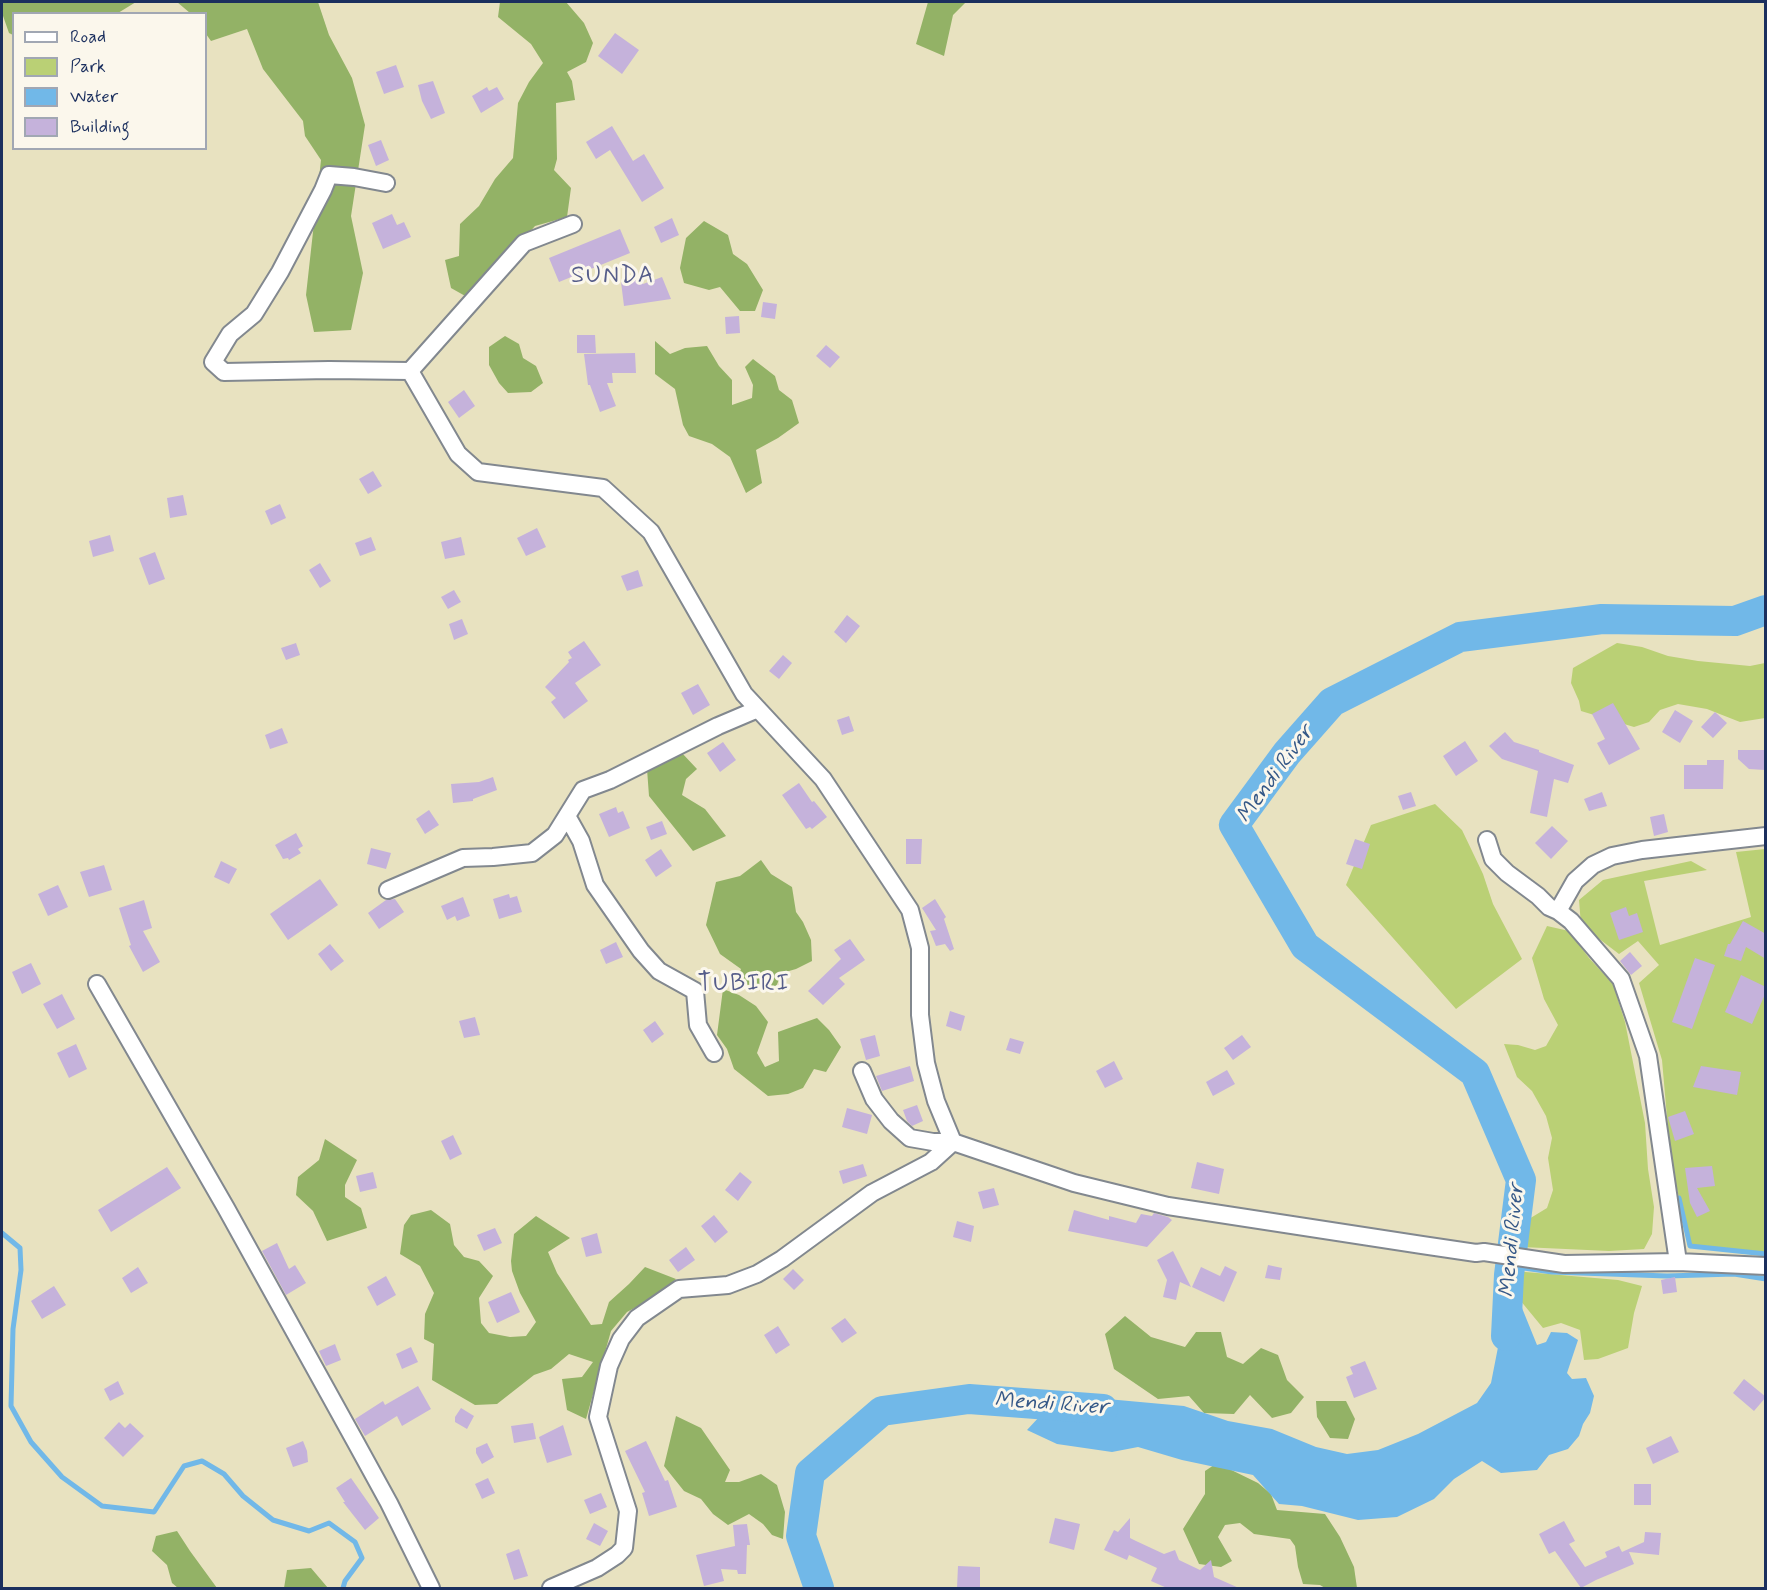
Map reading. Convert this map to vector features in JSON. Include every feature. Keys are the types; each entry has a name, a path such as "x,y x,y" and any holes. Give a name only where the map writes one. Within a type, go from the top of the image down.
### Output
{"street":[{"path":"386,183 329,175 280,272 254,314 230,334 213,362 224,372 410,371 525,243 573,224"},
{"path":"410,371 458,454 478,472 603,488 651,532 744,694 823,779 910,910 920,948 921,1015 926,1063 936,1101 953,1142"},
{"path":"388,890 463,858 532,853 555,835 583,790 610,780 718,726 758,709"},
{"path":"567,816 581,841 595,885 640,951 659,971 695,991 698,1025 714,1053"},
{"path":"1558,911 1575,881 1593,865 1612,855 1766,836"},
{"path":"1487,840 1493,859 1549,907 1571,921 1621,979 1648,1056 1678,1262"},
{"path":"97,984 226,1208 355,1440 431,1588"},
{"path":"862,1071 874,1099 891,1121 910,1138 933,1142 953,1142 1074,1183 1168,1206 1476,1253 1484,1252 1564,1264 1678,1262 1766,1266"},
{"path":"551,1588 597,1568 624,1548 628,1511 598,1417 609,1366 621,1339 637,1318 680,1289 728,1284 757,1274 782,1259 872,1193 931,1162 953,1142"}],"green space":[{"path":"2,2 136,2 120,12 12,12 12,34 9,33 2,13"},
{"path":"177,2 318,2 329,35 352,78 365,125 351,216 363,273 351,330 314,332 306,295 321,160 305,136 303,121 263,69 247,29 211,41 207,35 207,12 189,12"},
{"path":"500,2 566,2 584,23 593,43 586,62 567,72 572,81 575,100 556,103 557,159 554,170 571,188 567,217 535,226 493,274 467,297 451,288 445,260 459,256 460,224 479,206 495,179 513,158 518,103 529,82 543,63 531,44 498,17"},
{"path":"928,2 966,2 953,15 944,56 916,44"},
{"path":"704,221 728,235 733,254 747,264 763,290 755,311 740,311 720,287 709,290 684,283 680,268 686,238"},
{"path":"505,336 519,344 523,358 536,366 543,383 531,392 508,393 499,383 489,365 489,347"},
{"path":"655,341 670,354 685,348 707,346 719,366 732,380 732,405 752,398 753,385 745,367 753,359 775,376 779,390 792,400 799,423 756,450 762,483 746,493 730,457 712,444 689,436 683,425 675,389 655,374"},
{"path":"1617,643 1698,661 1750,666 1765,663 1765,718 1740,722 1707,709 1678,704 1660,710 1649,722 1634,727 1581,711 1571,683 1573,668"},
{"path":"681,752 697,769 686,779 682,795 705,809 726,836 693,851 649,796 647,769"},
{"path":"1435,804 1462,830 1483,874 1493,904 1522,959 1456,1009 1346,885 1371,825"},
{"path":"1765,849 1765,1254 1690,1246 1671,1163 1662,1060 1639,983 1659,965 1638,941 1619,954 1581,925 1579,900 1603,880 1691,861 1707,870 1644,881 1660,945 1751,917 1736,852"},
{"path":"761,860 771,874 792,887 796,912 811,940 812,961 782,973 774,991 737,982 741,969 720,954 706,925 716,882 740,876"},
{"path":"1547,926 1569,931 1589,958 1613,984 1625,1022 1645,1123 1648,1169 1654,1207 1652,1234 1644,1249 1609,1251 1522,1247 1509,1236 1524,1222 1547,1208 1553,1190 1548,1158 1552,1138 1546,1116 1532,1091 1517,1077 1504,1044 1535,1050 1546,1046 1558,1025 1544,999 1532,958"},
{"path":"723,989 739,995 756,1006 768,1022 757,1053 765,1067 779,1061 778,1032 817,1018 841,1047 826,1072 814,1069 803,1088 788,1094 768,1096 734,1069 727,1049 717,1035"},
{"path":"325,1139 357,1160 345,1185 345,1197 361,1208 367,1228 327,1241 313,1211 296,1195 298,1177 319,1160"},
{"path":"431,1210 450,1224 454,1245 464,1257 479,1261 493,1276 479,1298 481,1323 489,1333 510,1337 526,1336 536,1322 520,1293 511,1261 514,1234 536,1216 570,1238 548,1252 557,1273 591,1325 602,1324 609,1302 645,1267 676,1279 657,1296 627,1312 611,1331 586,1419 567,1410 562,1379 582,1377 593,1362 569,1354 551,1369 534,1375 497,1404 475,1405 432,1380 434,1344 424,1339 425,1314 434,1293 420,1266 400,1254 404,1225 411,1215"},
{"path":"1514,1271 1618,1280 1642,1286 1634,1313 1628,1348 1598,1359 1584,1360 1580,1330 1561,1323 1543,1328 1515,1294"},
{"path":"1125,1316 1151,1337 1185,1347 1196,1332 1221,1332 1227,1357 1243,1364 1261,1348 1278,1355 1287,1380 1304,1397 1291,1413 1272,1418 1250,1395 1234,1414 1204,1413 1189,1396 1158,1399 1114,1369 1105,1334"},
{"path":"1316,1401 1346,1401 1355,1419 1348,1439 1330,1438 1317,1417"},
{"path":"676,1416 701,1428 730,1470 725,1482 739,1482 761,1474 777,1485 785,1512 783,1539 772,1535 763,1524 749,1514 728,1525 713,1514 701,1499 684,1491 664,1466"},
{"path":"1217,1463 1258,1483 1271,1494 1277,1510 1325,1514 1340,1537 1354,1567 1357,1588 1325,1588 1320,1585 1303,1584 1295,1546 1290,1539 1254,1534 1240,1523 1225,1525 1218,1537 1232,1561 1221,1567 1199,1564 1183,1529 1205,1494 1205,1471"},
{"path":"177,1531 217,1588 178,1588 172,1583 167,1565 152,1551 156,1536"},
{"path":"311,1568 328,1588 284,1588 287,1570"}],"water":[{"path":"1496,1287 1522,1308 1537,1345 1546,1342 1551,1332 1567,1333 1578,1340 1567,1373 1572,1379 1586,1378 1594,1396 1590,1413 1579,1436 1568,1449 1549,1455 1537,1470 1501,1473 1482,1461 1454,1479 1434,1499 1397,1517 1358,1520 1302,1506 1279,1504 1253,1475 1182,1460 1138,1447 1112,1452 1057,1444 1027,1430 1040,1416 1085,1397 1184,1406 1228,1421 1272,1429 1316,1447 1347,1454 1378,1450 1418,1434 1477,1403 1491,1383 1500,1337"}],"building":[{"path":"615,33 639,50 622,74 598,56"},
{"path":"396,65 404,87 384,94 376,72"},
{"path":"433,81 445,113 431,119 422,101 418,85"},
{"path":"487,87 489,91 497,87 504,99 481,113 472,96"},
{"path":"612,126 633,161 644,154 664,188 642,202 610,150 596,159 586,142"},
{"path":"381,140 389,160 376,166 368,145"},
{"path":"392,214 397,225 404,222 411,237 383,249 372,223"},
{"path":"672,218 679,235 661,243 654,227"},
{"path":"620,229 630,253 559,282 549,258"},
{"path":"662,277 671,299 624,306 621,282 642,279 643,284"},
{"path":"763,302 777,304 775,319 761,317"},
{"path":"739,316 740,333 726,334 725,317"},
{"path":"577,335 595,335 596,353 577,353"},
{"path":"826,345 840,357 830,368 816,356"},
{"path":"635,353 636,373 612,373 613,383 607,383 616,406 600,412 590,385 588,385 584,354"},
{"path":"464,390 475,406 459,418 448,402"},
{"path":"373,471 382,486 368,494 359,479"},
{"path":"183,495 187,515 170,518 167,498"},
{"path":"280,504 286,518 271,525 265,511"},
{"path":"537,528 546,547 526,556 517,538"},
{"path":"110,535 114,551 93,557 89,541"},
{"path":"371,537 376,550 360,556 355,543"},
{"path":"461,537 465,555 445,559 441,542"},
{"path":"155,552 165,579 149,585 139,558"},
{"path":"320,563 331,581 320,588 309,570"},
{"path":"638,570 643,586 627,591 621,576"},
{"path":"454,590 461,602 448,609 441,597"},
{"path":"847,615 860,626 846,643 834,632"},
{"path":"462,619 468,634 454,640 449,624"},
{"path":"584,641 601,665 575,683 588,701 564,719 551,702 556,698 545,687 572,658 568,652"},
{"path":"296,643 300,655 286,660 281,648"},
{"path":"783,655 792,663 779,679 769,671"},
{"path":"698,684 710,705 693,715 681,693"},
{"path":"1613,703 1640,749 1609,765 1597,743 1605,739 1592,714"},
{"path":"1675,710 1693,721 1680,743 1662,732"},
{"path":"1715,712 1727,723 1713,738 1701,727"},
{"path":"849,716 854,731 842,735 837,720"},
{"path":"282,728 288,743 270,749 265,735"},
{"path":"1505,732 1514,742 1574,765 1568,783 1554,779 1547,817 1530,813 1538,771 1502,759 1489,746"},
{"path":"1465,741 1478,761 1456,776 1443,756"},
{"path":"723,742 736,760 720,772 707,753"},
{"path":"1738,750 1766,750 1765,770 1749,769 1738,759"},
{"path":"1707,760 1724,760 1723,789 1684,789 1684,765 1707,765"},
{"path":"493,777 497,790 473,799 473,801 453,803 451,784 479,782"},
{"path":"799,783 812,802 814,801 827,817 812,829 810,827 806,829 782,795"},
{"path":"1411,792 1416,806 1403,810 1398,796"},
{"path":"1602,792 1607,806 1589,811 1584,799"},
{"path":"616,807 618,813 623,811 630,828 609,837 599,814"},
{"path":"429,810 439,825 425,834 416,819"},
{"path":"1664,814 1668,832 1654,836 1650,817"},
{"path":"662,821 667,834 651,840 646,827"},
{"path":"1552,826 1568,841 1551,859 1535,843"},
{"path":"296,833 303,846 298,849 301,853 289,860 288,858 283,859 275,845"},
{"path":"906,839 922,839 921,864 906,864"},
{"path":"1355,839 1370,844 1362,869 1346,864"},
{"path":"371,848 391,853 386,869 367,864"},
{"path":"661,849 672,866 656,877 645,860"},
{"path":"221,861 237,869 229,884 214,877"},
{"path":"104,865 112,890 89,897 80,872"},
{"path":"320,879 338,905 288,940 270,914"},
{"path":"58,885 68,907 48,916 38,894"},
{"path":"509,894 510,898 517,896 522,912 499,919 493,899"},
{"path":"463,897 470,916 457,921 455,916 447,920 441,906"},
{"path":"395,899 404,912 379,929 368,913 386,900"},
{"path":"935,899 946,917 944,919 954,949 950,951 945,944 936,946 930,931 936,930 922,908"},
{"path":"144,900 152,928 143,931 160,962 143,972 129,946 131,945 119,908"},
{"path":"1626,907 1629,916 1637,913 1643,932 1619,940 1610,913"},
{"path":"1743,921 1766,934 1766,959 1746,947 1741,961 1724,956 1728,944"},
{"path":"850,939 865,960 839,978 845,984 823,1005 808,991 841,959 834,950"},
{"path":"616,942 623,957 606,964 600,950"},
{"path":"330,944 344,961 331,971 318,954"},
{"path":"1630,952 1642,966 1631,975 1620,961"},
{"path":"1695,958 1715,965 1692,1029 1672,1022"},
{"path":"31,963 41,984 22,994 12,972"},
{"path":"1741,975 1766,987 1752,1024 1725,1012"},
{"path":"62,994 75,1019 57,1029 43,1004"},
{"path":"950,1011 965,1016 961,1031 946,1026"},
{"path":"475,1017 480,1035 464,1038 459,1021"},
{"path":"655,1021 664,1034 652,1043 643,1030"},
{"path":"875,1035 880,1056 866,1060 860,1039"},
{"path":"1242,1035 1251,1047 1233,1060 1224,1048"},
{"path":"1010,1038 1024,1042 1020,1054 1006,1050"},
{"path":"76,1044 87,1069 69,1078 57,1053"},
{"path":"1114,1061 1123,1079 1105,1088 1096,1071"},
{"path":"910,1066 914,1081 882,1091 876,1076"},
{"path":"1701,1066 1741,1072 1737,1095 1693,1087"},
{"path":"1227,1070 1235,1084 1213,1096 1206,1082"},
{"path":"917,1105 923,1121 912,1126 907,1121 903,1110"},
{"path":"847,1108 872,1115 867,1134 842,1127"},
{"path":"1685,1111 1694,1134 1675,1141 1668,1117"},
{"path":"453,1135 462,1154 450,1160 441,1141"},
{"path":"1197,1162 1224,1169 1219,1194 1191,1188"},
{"path":"863,1164 867,1176 843,1184 839,1171"},
{"path":"1712,1166 1715,1186 1697,1188 1710,1211 1697,1217 1690,1203 1685,1168"},
{"path":"167,1167 181,1188 111,1232 98,1210"},
{"path":"373,1172 377,1188 360,1192 356,1176"},
{"path":"740,1172 752,1182 738,1201 725,1190"},
{"path":"994,1188 999,1205 983,1209 978,1192"},
{"path":"1074,1210 1109,1220 1109,1216 1136,1223 1141,1214 1152,1216 1154,1213 1172,1220 1147,1247 1068,1231"},
{"path":"714,1215 728,1232 715,1243 701,1226"},
{"path":"957,1221 974,1226 971,1242 953,1237"},
{"path":"495,1228 502,1243 484,1251 477,1235"},
{"path":"597,1233 602,1253 586,1257 581,1238"},
{"path":"277,1243 289,1269 295,1265 306,1283 286,1295 262,1251"},
{"path":"686,1247 695,1260 678,1272 669,1260"},
{"path":"1173,1251 1191,1287 1180,1282 1176,1300 1163,1297 1167,1280 1157,1260"},
{"path":"1268,1265 1282,1268 1280,1280 1265,1278"},
{"path":"1225,1266 1237,1272 1224,1302 1192,1287 1201,1267 1220,1276"},
{"path":"138,1267 148,1283 131,1293 122,1278"},
{"path":"793,1269 804,1280 794,1290 783,1279"},
{"path":"386,1276 396,1295 377,1306 367,1287"},
{"path":"1675,1277 1677,1292 1663,1294 1661,1280"},
{"path":"54,1286 66,1305 42,1319 31,1301"},
{"path":"511,1292 520,1312 497,1323 488,1302"},
{"path":"845,1318 857,1333 842,1343 831,1328"},
{"path":"778,1326 790,1345 776,1354 764,1335"},
{"path":"335,1344 341,1360 326,1366 319,1351"},
{"path":"411,1347 418,1362 402,1369 396,1354"},
{"path":"1365,1361 1377,1389 1354,1398 1346,1377 1353,1374 1350,1367"},
{"path":"1744,1379 1766,1397 1754,1411 1733,1393"},
{"path":"118,1381 124,1394 110,1401 104,1389"},
{"path":"418,1386 431,1409 402,1426 397,1416 365,1436 355,1419 383,1401 385,1405"},
{"path":"461,1408 474,1416 467,1429 455,1422 455,1417"},
{"path":"119,1422 125,1428 130,1423 144,1436 123,1457 104,1438"},
{"path":"533,1423 536,1439 514,1443 511,1426"},
{"path":"563,1425 572,1455 547,1463 539,1437"},
{"path":"1671,1436 1679,1452 1653,1464 1646,1448"},
{"path":"303,1441 308,1462 293,1467 286,1448"},
{"path":"646,1441 665,1481 668,1480 677,1507 649,1516 642,1493 645,1492 625,1451"},
{"path":"487,1443 494,1457 482,1464 476,1448"},
{"path":"351,1478 379,1518 365,1530 343,1502 345,1502 336,1488"},
{"path":"488,1478 495,1493 482,1499 475,1484"},
{"path":"1634,1484 1651,1484 1651,1505 1634,1505"},
{"path":"601,1493 607,1507 590,1514 584,1500"},
{"path":"1055,1518 1080,1524 1074,1550 1049,1543"},
{"path":"1130,1518 1130,1538 1164,1554 1175,1550 1179,1560 1200,1570 1211,1560 1214,1577 1239,1588 1167,1588 1151,1581 1157,1568 1129,1555 1127,1560 1104,1550 1114,1530 1118,1532"},
{"path":"1564,1521 1575,1541 1569,1544 1585,1567 1607,1557 1605,1552 1619,1546 1622,1552 1644,1542 1645,1532 1661,1533 1659,1555 1629,1552 1634,1564 1581,1588 1555,1551 1549,1554 1539,1534"},
{"path":"594,1523 608,1531 600,1546 586,1539"},
{"path":"747,1524 750,1545 747,1545 746,1574 738,1574 737,1570 721,1569 724,1581 704,1586 696,1555 735,1546 733,1525"},
{"path":"519,1549 528,1576 514,1580 506,1554"},
{"path":"958,1566 980,1567 980,1588 957,1588"}],"waterway":[{"name":"Mendi River","path":"1506,1336 1509,1275 1521,1180 1475,1073 1305,946 1234,825 1287,753 1332,702 1460,637 1602,619 1735,621 1766,610"},
{"path":"1679,1198 1690,1246 1766,1254"},
{"path":"2,1233 20,1248 21,1270 13,1329 11,1406 31,1442 62,1477 102,1506 154,1512 184,1466 202,1461 224,1474 243,1496 273,1520 309,1531 329,1523 355,1542 362,1558 345,1581 343,1588"},
{"path":"1510,1266 1552,1272 1667,1276 1734,1274 1766,1279"},
{"name":"Mendi River","path":"819,1588 801,1536 810,1473 882,1411 969,1399 1103,1409"}],"district":[{"name":"SUNDA","path":"613,277"},
{"name":"TUBIRI","path":"744,985"}]}
